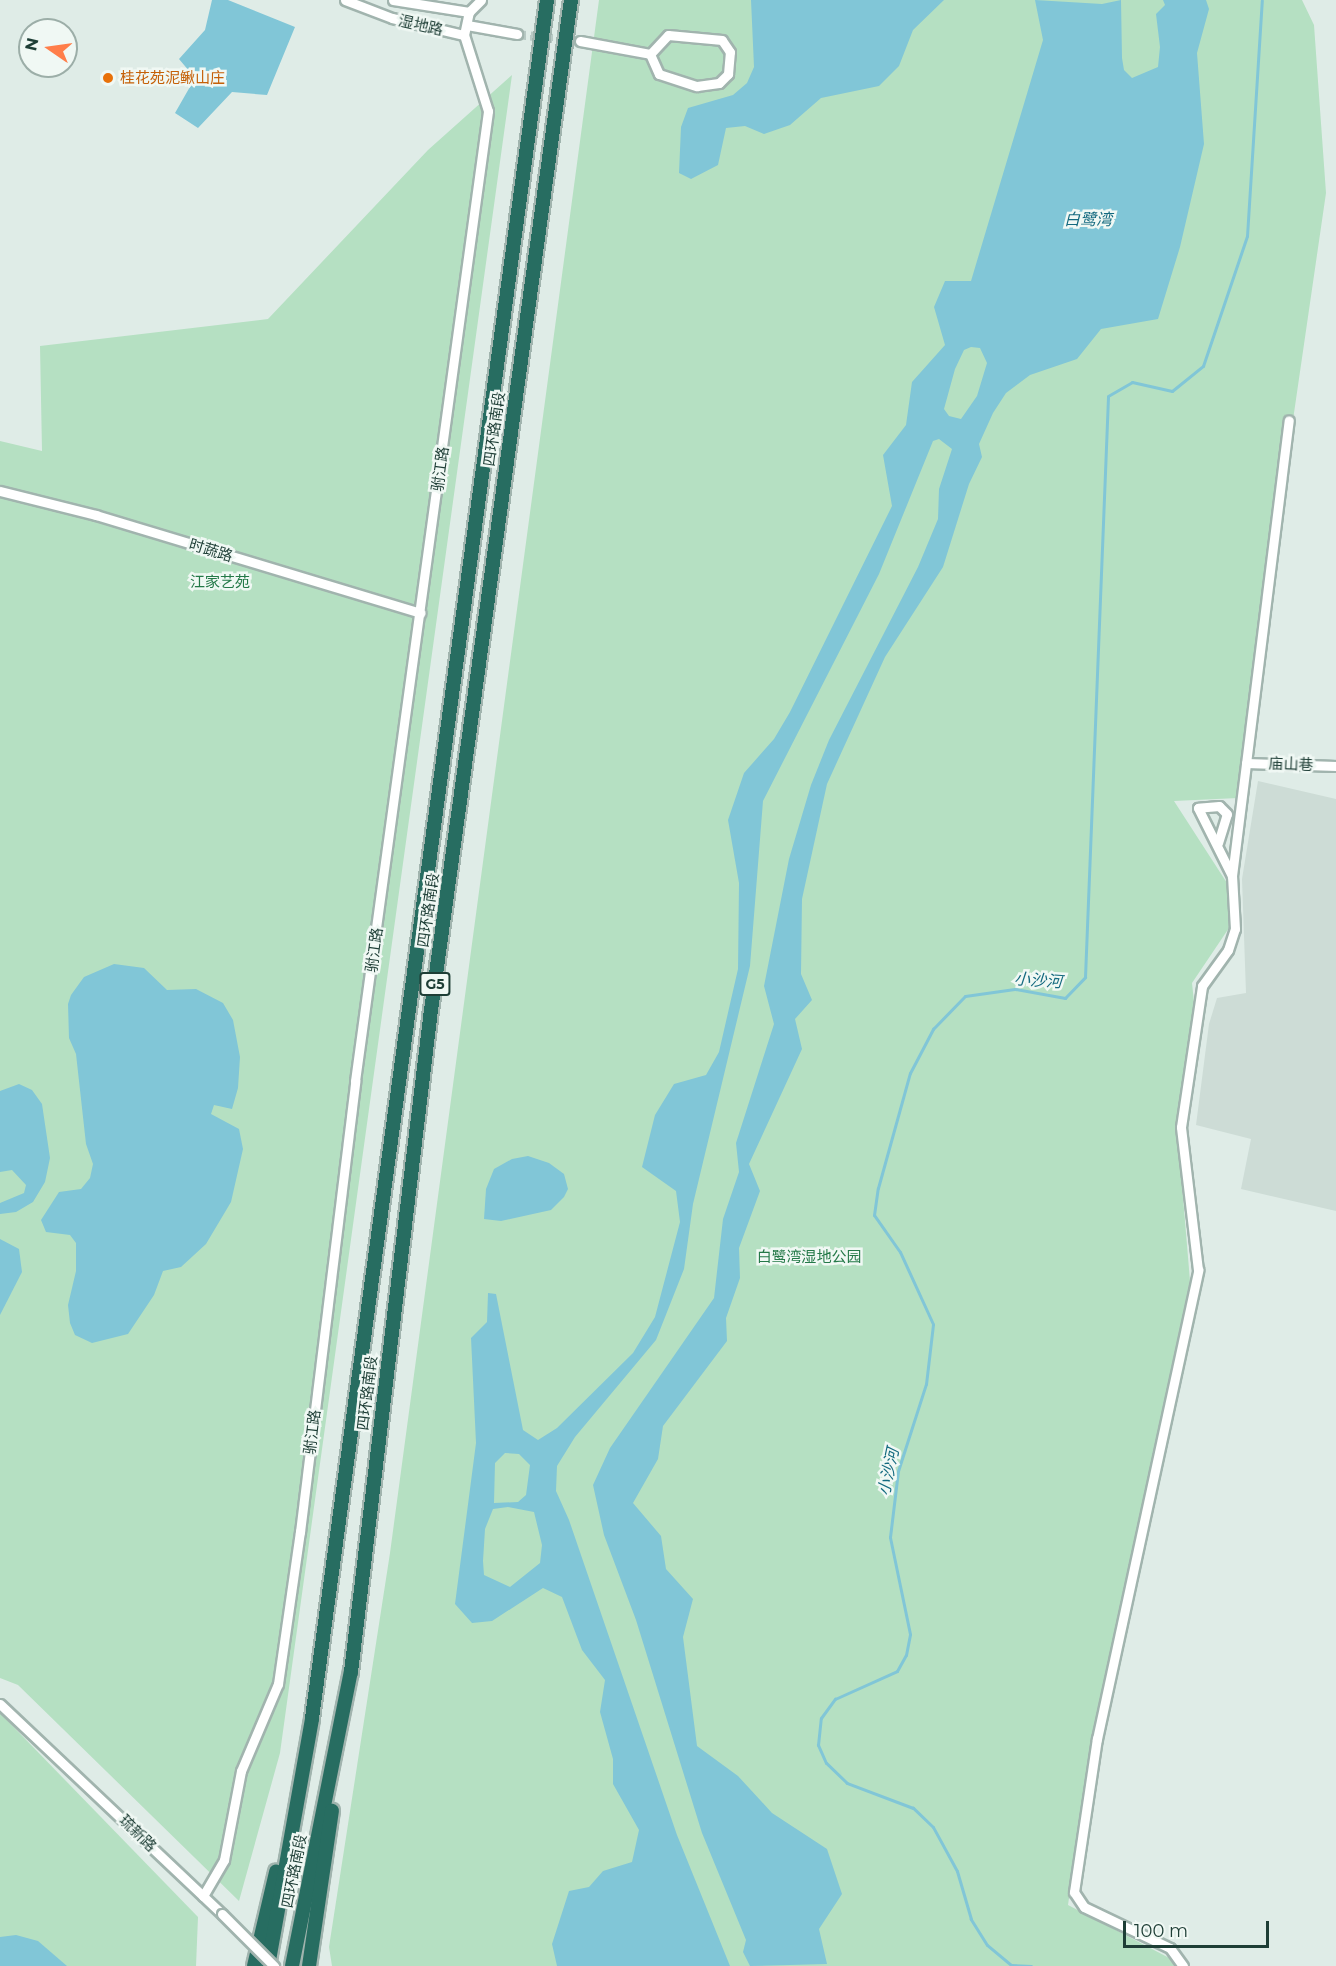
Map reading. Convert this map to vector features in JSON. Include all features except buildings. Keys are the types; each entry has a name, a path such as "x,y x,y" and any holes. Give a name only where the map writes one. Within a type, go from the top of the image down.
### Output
{"highway":[{"name":"四环路南段","path":"268,1966 312,1718 547,0"},
{"name":"四环路南段","path":"292,1966 351,1672 433,998 571,0"},
{"path":"309,1966 351,1672"},
{"path":"254,1966 312,1718"}],"street":[{"name":"湿地路","path":"345,0 392,18 466,30 517,34"},
{"name":"湿地路","path":"393,0 470,12"},
{"path":"470,12 481,0"},
{"name":"驸江路","path":"203,1896 224,1860 241,1771 278,1684 300,1532 355,1081 421,613 488,111 466,30 470,12"},
{"path":"668,35 722,40 730,52 728,74 719,82 697,86 659,75 650,54 668,35"},
{"path":"580,41 650,54"},
{"path":"1184,1966 1170,1948 1084,1907 1074,1892 1097,1739 1198,1270 1181,1127 1202,986 1228,950 1235,929 1232,876 1289,422"},
{"name":"时蔬路","path":"0,491 96,515 421,613"},
{"name":"庙山巷","path":"1246,763 1336,766"},
{"path":"1218,843 1232,876"},
{"name":"琉新路","path":"0,1704 274,1966"}],"shaded area":[{"path":"1258,781 1336,799 1336,1211 1241,1189 1251,1139 1196,1125 1209,1024 1217,998 1246,993 1242,879"}],"green space":[{"name":"白鹭湾湿地公园","path":"599,0 1302,0 1314,25 1326,193 1238,798 1174,801 1227,883 1229,928 1192,983 1194,1002 1177,1125 1190,1281 1092,1738 1068,1905 1175,1961 1176,1966 332,1966 329,1947 390,1553"},
{"name":"江家艺苑","path":"512,75 280,1753 239,1901 18,1685 0,1678 0,441 42,451 40,346 268,319 428,150"},
{"path":"0,1713 198,1917 196,1966 0,1966"}],"water":[{"path":"212,0 228,0 295,27 267,95 232,92 198,128 175,113 195,78 179,59 205,30"},
{"path":"751,0 944,0 913,30 899,66 879,86 821,98 790,125 764,134 745,126 726,128 718,165 691,179 679,173 681,127 688,108 733,95 747,83 754,67"},
{"name":"白鹭湾","path":"1035,0 1102,4 1121,0 1122,58 1124,70 1132,78 1158,67 1160,47 1156,14 1165,5 1163,0 1206,0 1209,9 1197,53 1204,144 1180,247 1158,319 1101,329 1077,359 1030,375 1006,393 993,413 979,444 982,457 969,484 943,567 885,657 827,784 802,899 801,974 812,1000 795,1019 802,1049 749,1164 760,1191 739,1248 740,1278 726,1318 727,1341 663,1426 658,1459 633,1503 661,1536 666,1569 693,1599 683,1637 697,1746 738,1776 772,1813 827,1849 842,1894 819,1929 827,1964 750,1966 743,1952 746,1940 702,1833 636,1620 604,1535 593,1485 610,1448 714,1298 723,1219 739,1172 736,1143 774,1024 764,986 789,859 811,785 829,740 918,567 938,519 939,489 952,449 939,439 933,441 879,574 763,801 750,966 693,1204 684,1269 656,1340 575,1437 557,1466 556,1491 569,1520 677,1835 730,1966 557,1966 552,1944 569,1891 589,1887 603,1871 632,1862 639,1830 613,1784 613,1759 600,1712 605,1680 582,1650 562,1597 543,1588 492,1621 472,1623 455,1604 476,1443 471,1338 487,1322 488,1293 496,1294 523,1430 538,1440 557,1428 633,1353 655,1317 680,1222 676,1191 642,1167 655,1115 674,1084 706,1075 719,1052 738,969 739,883 728,820 744,773 774,739 790,712 892,506 883,455 906,425 912,382 945,345 934,307 945,281 971,281 1043,40","holes":["971,347 980,348 987,363 977,396 961,419 949,416 944,409 955,369 964,350","505,1453 519,1454 530,1465 526,1495 518,1502 494,1503 495,1463","508,1507 534,1512 542,1545 540,1563 510,1587 484,1575 485,1529 493,1509"]},
{"path":"114,964 144,968 167,990 196,989 223,1003 233,1020 240,1057 238,1088 232,1109 214,1105 211,1114 239,1129 243,1149 231,1202 206,1244 181,1267 163,1271 154,1295 128,1334 92,1343 75,1335 70,1323 68,1305 76,1271 76,1243 70,1235 46,1232 41,1220 59,1192 81,1189 90,1178 93,1164 86,1144 76,1054 69,1038 68,1004 71,995 84,977"},
{"path":"19,1084 32,1090 42,1104 50,1158 45,1182 33,1202 16,1212 0,1214 0,1203 24,1193 26,1185 12,1170 0,1172 0,1091"},
{"path":"528,1156 549,1163 564,1174 568,1189 564,1197 551,1210 501,1221 484,1219 486,1189 494,1169 512,1159"},
{"path":"0,1239 19,1249 22,1272 0,1315"},
{"path":"16,1935 38,1941 67,1966 0,1966 0,1937"}],"waterway":[{"name":"小沙河","path":"1031,1966 1011,1965 987,1945 971,1919 957,1871 933,1827 913,1808 847,1783 826,1763 818,1745 821,1718 835,1699 897,1671 906,1655 910,1634 890,1537 898,1471 926,1384 933,1324 900,1252 874,1215 878,1188 910,1073 933,1029 965,996 1015,989 1065,998 1085,977 1108,396 1132,382 1172,391 1203,366 1247,236 1262,0"}],"tunnel":[{"path":"517,34 580,41"}],"place":[{"name":"桂花苑泥鳅山庄","path":"108,78"}]}
